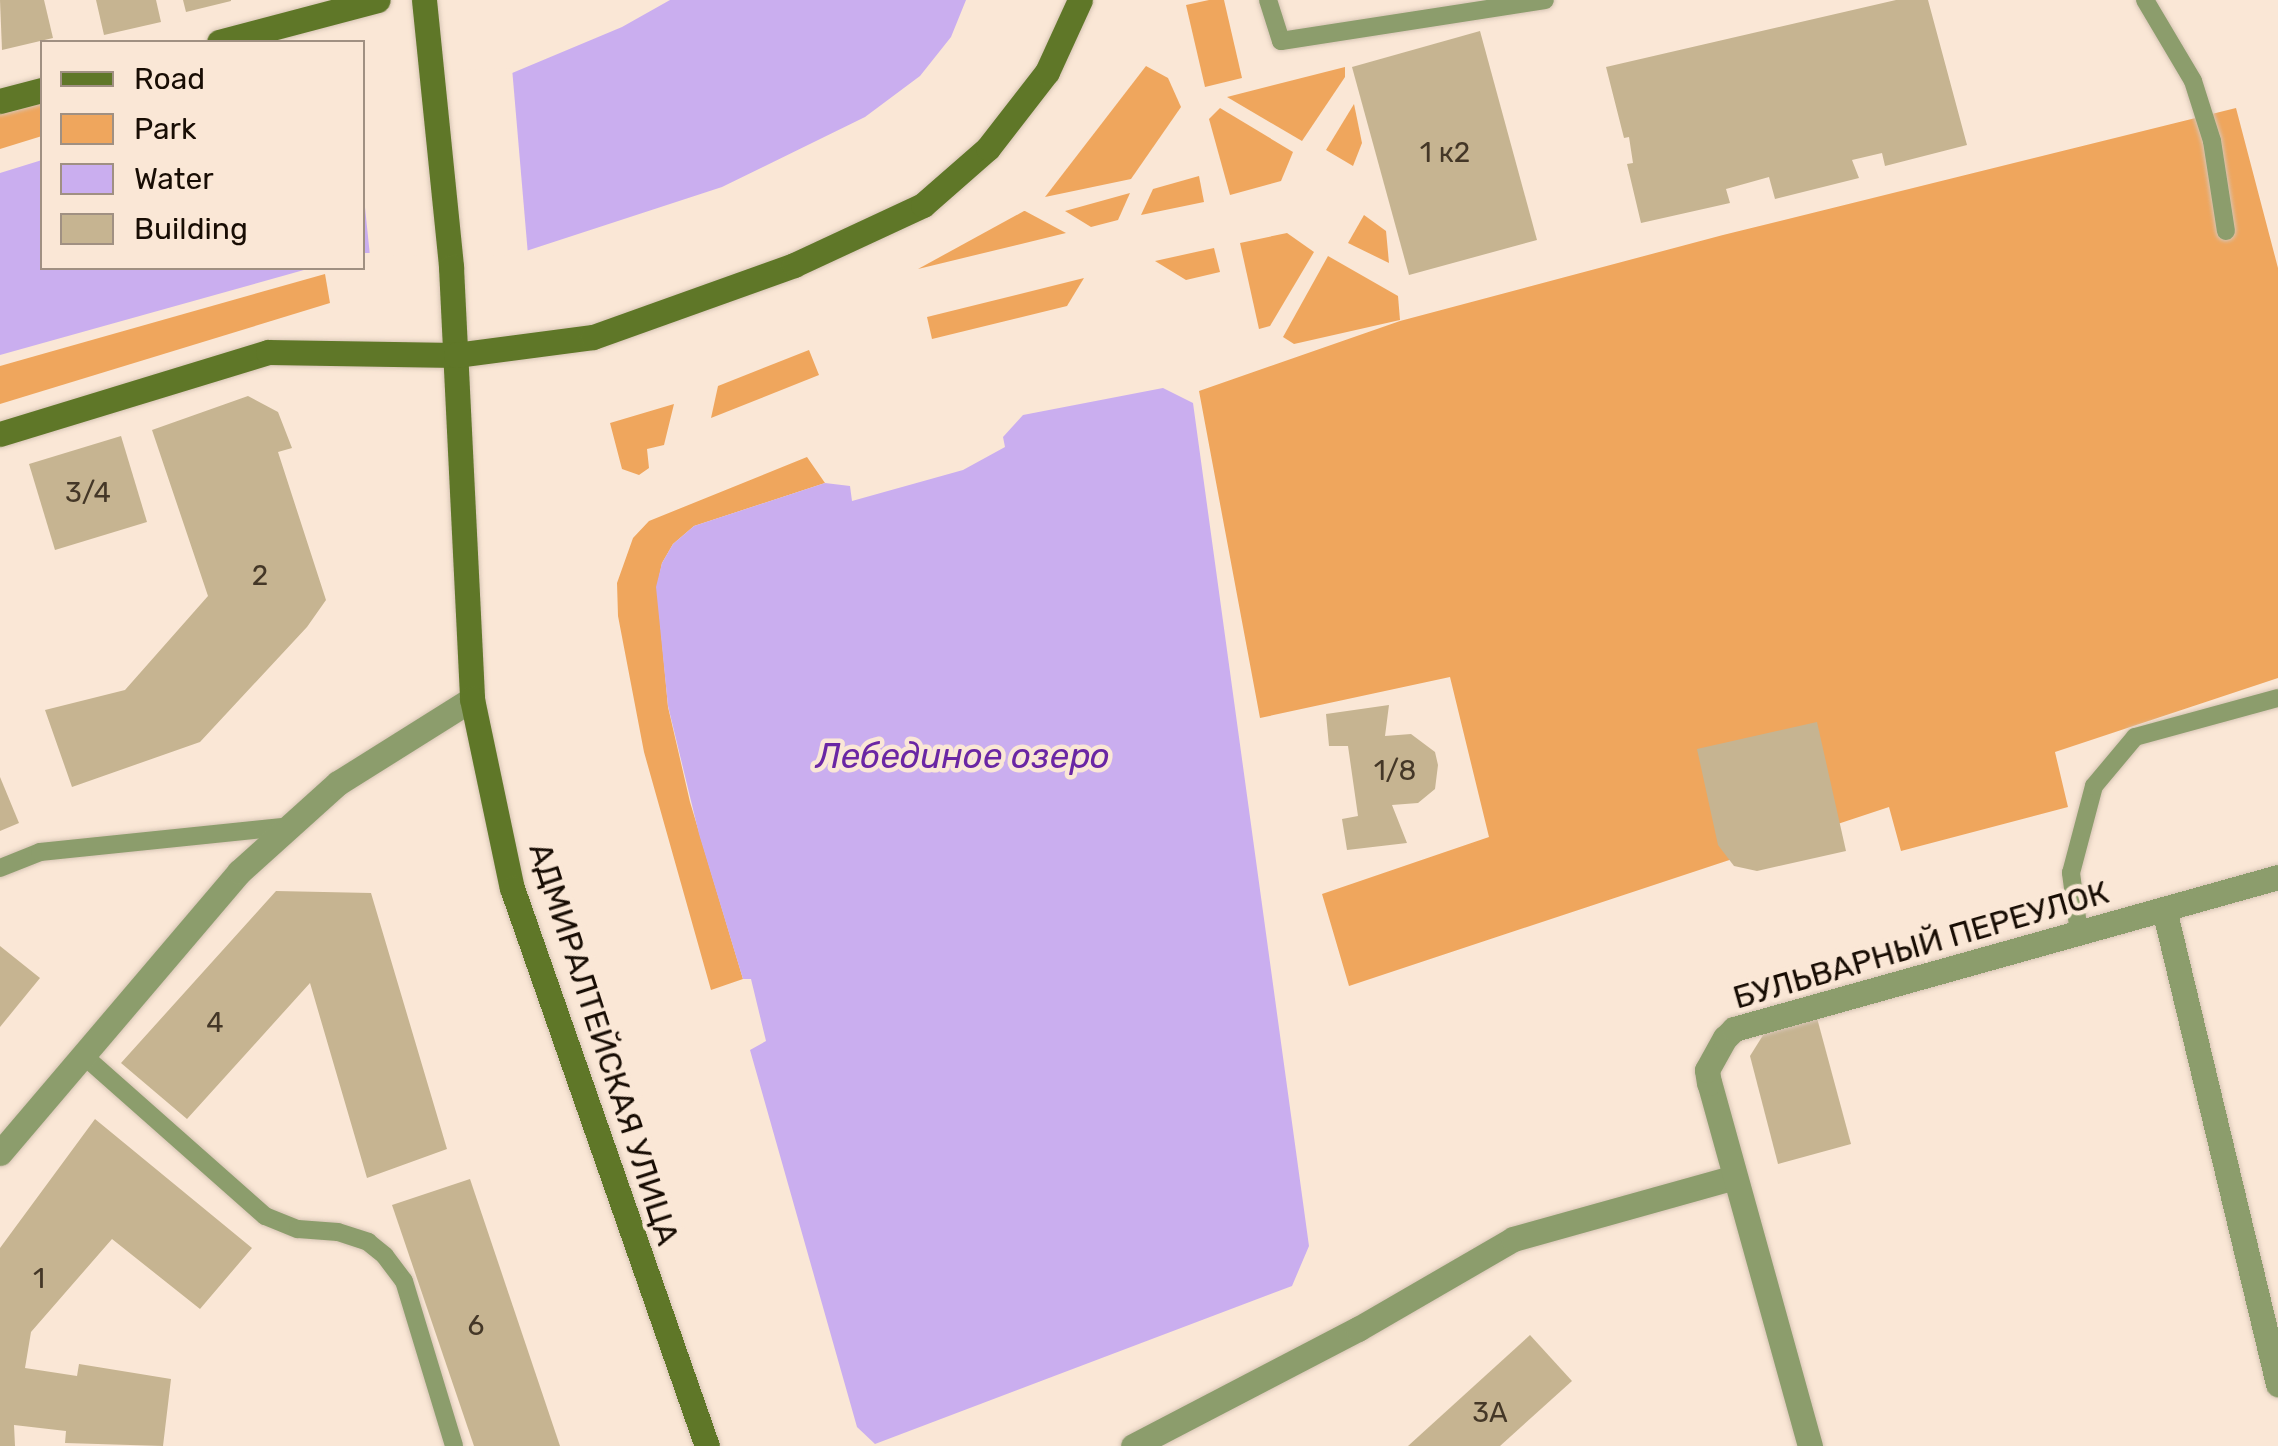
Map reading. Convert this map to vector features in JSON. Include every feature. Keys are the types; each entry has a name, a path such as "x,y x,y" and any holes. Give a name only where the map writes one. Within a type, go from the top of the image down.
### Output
{"main road":[{"path":"227,40 378,0"},
{"name":"АДМИРАЛТЕЙСКАЯ УЛИЦА","path":"424,0 451,266 472,699 512,888 706,1446"},
{"path":"0,434 268,352 456,355 593,337 794,265 923,205 988,148 1048,72 1080,0"},
{"path":"0,101 40,91"}],"street":[{"path":"0,1153 238,872 338,784 472,699"},
{"name":"БУЛЬВАРНЫЙ ПЕРЕУЛОК","path":"1810,1446 1707,1070 1717,1048 1734,1030 2278,877"},
{"path":"2164,909 2278,1385"},
{"path":"1133,1446 1358,1329 1513,1239 1735,1177"}],"lane":[{"path":"1268,0 1281,40 1545,0"},
{"path":"2145,0 2193,82 2212,141 2226,231"},
{"path":"2079,933 2071,873 2094,786 2135,737 2278,698"},
{"path":"0,868 40,852 290,826"},
{"path":"83,1055 265,1216 298,1230 338,1232 368,1242 385,1256 404,1281 454,1446"}],"green space":[{"path":"1224,0 1242,78 1205,87 1186,5"},
{"path":"1146,66 1168,78 1181,107 1131,179 1045,197"},
{"path":"1345,67 1345,77 1302,141 1227,97"},
{"path":"40,102 40,137 0,149 0,113"},
{"path":"1354,104 1362,143 1353,166 1326,150"},
{"path":"1220,108 1293,152 1281,181 1230,195 1209,119"},
{"path":"2236,108 2278,268 2278,678 2055,752 2068,807 1901,851 1889,807 1349,986 1322,894 1489,837 1450,677 1260,718 1199,391 1400,321 1723,235"},
{"path":"1199,176 1204,202 1141,215 1153,189"},
{"path":"1130,193 1118,220 1091,227 1065,211"},
{"path":"1024,211 1066,233 918,269"},
{"path":"1364,215 1386,231 1389,263 1348,243"},
{"path":"1287,233 1314,252 1270,326 1259,329 1240,243"},
{"path":"1214,248 1220,272 1186,280 1155,261"},
{"path":"1328,256 1398,296 1400,320 1294,344 1283,337"},
{"path":"325,274 330,303 0,404 0,366"},
{"path":"1084,278 1067,306 932,339 927,317"},
{"path":"809,350 819,375 711,418 718,386"},
{"path":"674,404 664,445 647,449 649,468 639,475 622,469 610,423"},
{"path":"807,457 825,483 694,526 673,544 662,563 657,587 668,707 690,802 743,979 711,990 644,752 618,616 617,583 633,538 649,521"}],"water":[{"path":"670,0 966,0 951,37 920,76 865,117 722,187 523,252 365,253 365,78 505,76 622,27"},
{"path":"40,161 40,270 304,270 0,355 0,173"},
{"name":"Лебединое озеро","path":"1163,388 1193,403 1309,1246 1292,1286 875,1444 857,1427 750,1050 766,1041 751,979 743,979 699,834 668,706 656,587 662,563 673,544 694,526 825,483 850,486 852,501 963,470 1005,447 1003,437 1023,415"}],"pier":[{"path":"512,68 528,255 370,256 365,207 365,73"}],"building":[{"path":"0,0 44,0 53,38 2,50"},
{"path":"96,0 156,0 161,22 104,35"},
{"path":"183,0 231,0 231,1 186,12"},
{"path":"1896,0 1928,0 1967,145 1885,166 1882,153 1852,160 1859,178 1775,199 1769,177 1726,189 1730,203 1641,223 1627,164 1633,163 1629,137 1624,138 1606,67"},
{"path":"1480,31 1537,240 1409,275 1352,67"},
{"path":"248,396 278,412 292,448 278,452 326,600 307,627 200,742 72,787 45,710 125,690 208,596 152,430"},
{"path":"121,436 147,522 55,550 29,464"},
{"path":"1389,705 1385,736 1411,734 1435,752 1435,789 1418,803 1392,805 1407,843 1347,850 1342,819 1358,816 1348,746 1329,746 1326,714"},
{"path":"1817,722 1846,851 1757,871 1734,866 1718,845 1697,749"},
{"path":"0,777 19,823 0,831"},
{"path":"276,891 371,893 447,1149 367,1178 310,983 187,1119 121,1063"},
{"path":"0,946 40,978 0,1027"},
{"path":"1817,1018 1851,1144 1778,1164 1750,1056 1765,1032"},
{"path":"95,1119 252,1248 200,1309 112,1239 31,1332 25,1368 77,1376 79,1364 171,1379 163,1446 65,1443 66,1431 14,1425 15,1446 0,1446 0,1248"},
{"path":"470,1179 560,1446 474,1446 392,1205"},
{"path":"1530,1335 1572,1381 1500,1446 1408,1446"}]}
